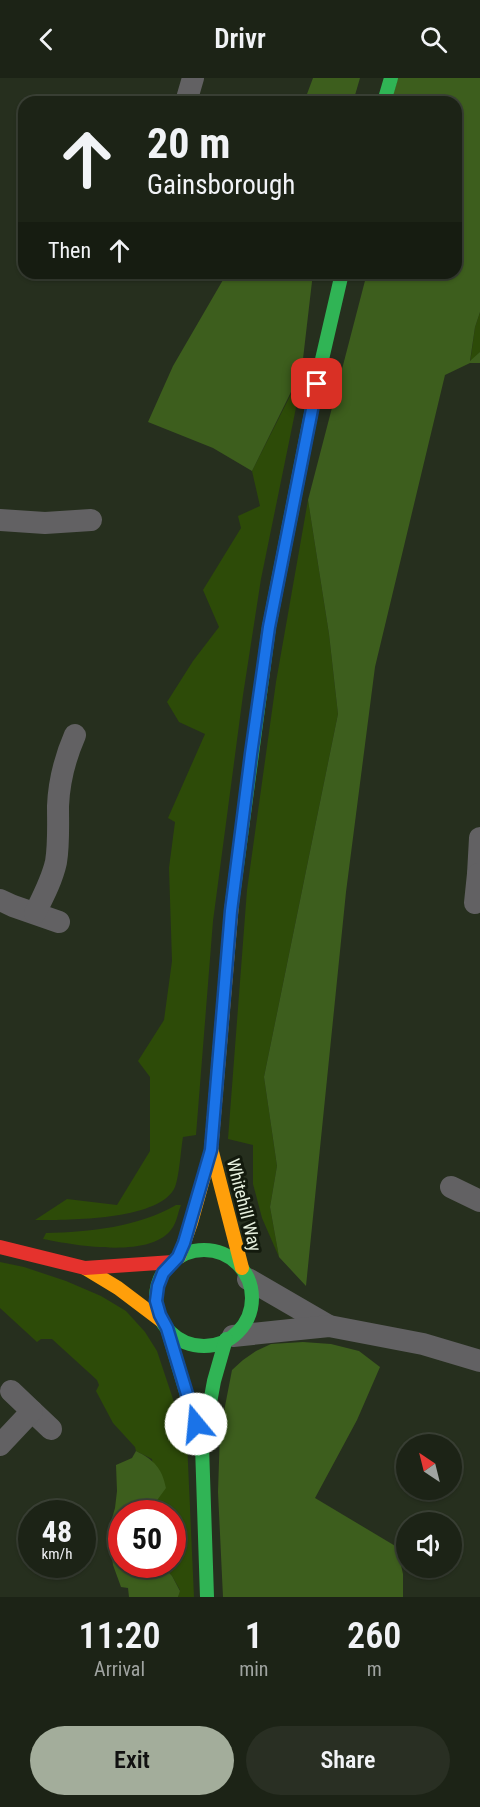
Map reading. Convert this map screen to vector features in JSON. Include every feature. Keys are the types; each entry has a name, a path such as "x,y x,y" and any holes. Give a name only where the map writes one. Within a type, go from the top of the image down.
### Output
{"main road":[{"path":"386,96 391,78"},
{"name":"Whitehill Way","path":"176,1259 191,1223 211,1150 231,911 266,650 320,368 341,279"},
{"name":"Whitehill Way","path":"211,1150 245,1274"},
{"path":"0,1247 85,1268 118,1288 184,1341 198,1345 213,1344 230,1337 244,1323 250,1309 251,1294 245,1274 230,1257 215,1251 199,1250 176,1259 85,1268"},
{"path":"176,1259 163,1273 158,1286 157,1308 165,1325 202,1446"},
{"path":"207,1597 202,1446 214,1381 230,1337"}],"street":[{"path":"188,96 193,78"},
{"path":"0,520 45,523 91,520"},
{"path":"35,913 48,887 56,862 61,778 67,753 75,735"},
{"path":"475,903 480,838"},
{"path":"0,900 59,922"},
{"path":"450,1187 480,1202"},
{"path":"245,1274 329,1326"},
{"path":"230,1337 329,1326 423,1344 480,1361"},
{"path":"11,1391 51,1429"},
{"path":"0,1445 32,1411"}],"green space":[{"path":"313,78 360,78 355,96 306,96"},
{"path":"398,78 480,78 480,312 475,327 470,361 480,352 480,363 470,363 445,375 375,667 346,892 306,1286 279,1257 270,1207 277,1166 264,1077 338,714 329,634 308,500 365,279 462,279 462,96 393,96"},
{"path":"224,279 312,279 299,393 291,392 252,471 213,448 148,422 173,366"},
{"path":"480,312 480,352 470,363 475,327"},
{"path":"292,392 299,393 261,579 213,921 196,1135 183,1137 175,1187 166,1198 151,1206 132,1212 89,1219 35,1220 67,1199 117,1205 150,1151 150,1077 138,1061 164,1020 172,961 169,868 175,822 168,818 205,734 179,722 167,702 193,661 219,627 203,590 241,528 238,516 260,506 252,471"},
{"path":"308,500 329,634 338,714 264,1077 277,1166 270,1207 279,1257 262,1218 253,1184 253,1145 228,1139 247,890 276,682"},
{"path":"176,1205 181,1205 173,1227 163,1237 149,1244 112,1248 43,1239 46,1233 96,1230 146,1219"},
{"path":"0,1262 24,1267 66,1281 101,1296 126,1311 145,1332 157,1351 187,1441 194,1597 178,1597 180,1590 173,1578 186,1578 186,1500 155,1500 152,1459 136,1451 113,1423 96,1391 99,1385 97,1380 52,1339 41,1339 37,1342 0,1308"},
{"path":"303,1342 331,1344 359,1351 380,1367 357,1420 315,1498 396,1546 396,1578 403,1578 403,1597 223,1597 218,1492 220,1432 232,1370 256,1351 271,1344"},
{"path":"136,1451 156,1465 162,1475 166,1488 157,1500 116,1500 116,1465 132,1458"},
{"path":"118,1578 173,1578 180,1591 178,1597 129,1597 128,1588 121,1587"}],"traffic: fast":[{"path":"386,96 391,78"},
{"path":"232,903 269,627 320,368 341,279"},
{"path":"204,1250 222,1254 238,1264 248,1280 252,1298 248,1316 238,1332 222,1342 204,1346 186,1342 170,1332 160,1316 156,1298 160,1280 170,1264 186,1254 204,1250"},
{"path":"167,1328 200,1439"},
{"path":"207,1597 202,1446 214,1381 226,1339"}],"traffic: slow":[{"path":"179,1257 211,1151 232,903"},
{"path":"212,1152 242,1268"},
{"path":"85,1268 118,1288 163,1322"}],"traffic: jam":[{"path":"0,1247 85,1268 173,1262"}],"route":[{"path":"196,1424 167,1328 157,1308 156,1294 163,1273 178,1257 184,1243 211,1150 231,911 251,754 269,627 317,384"}]}
